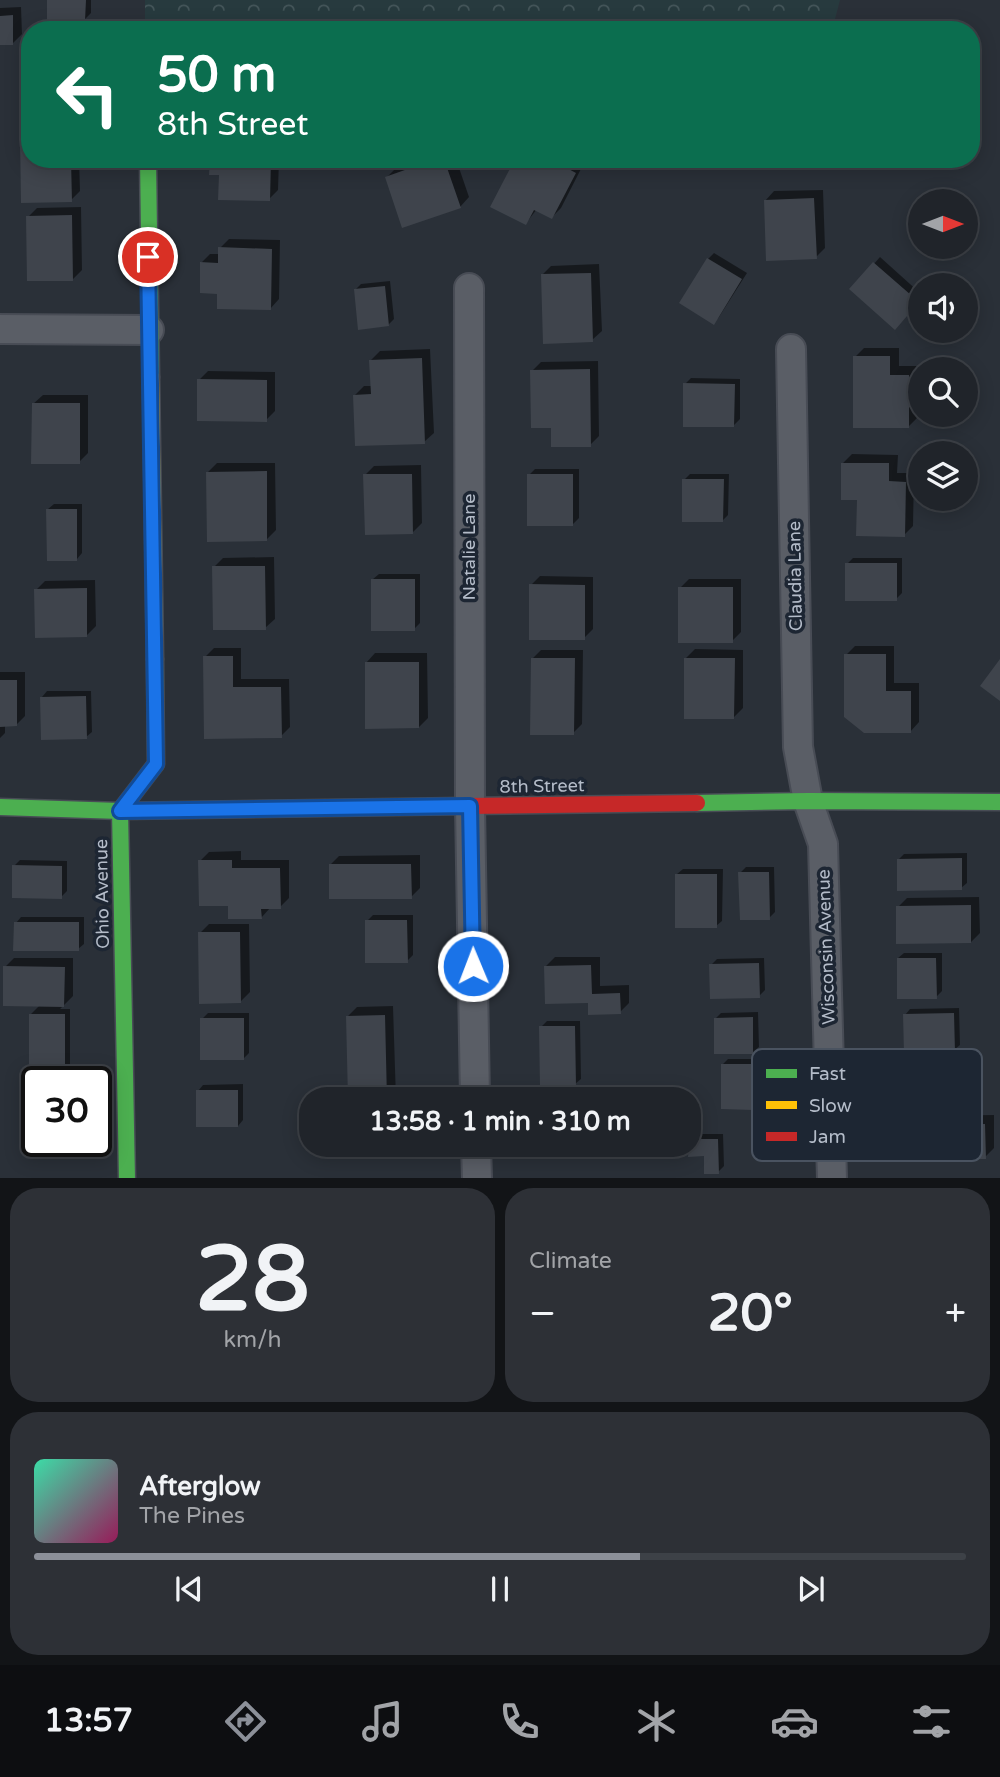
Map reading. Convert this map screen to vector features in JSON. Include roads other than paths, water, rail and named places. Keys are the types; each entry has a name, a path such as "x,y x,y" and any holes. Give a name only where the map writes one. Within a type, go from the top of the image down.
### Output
{"street":[{"path":"120,811 156,764 148,168"},
{"name":"Natalie Lane","path":"469,288 470,806 475,1087"},
{"path":"0,329 149,330"},
{"name":"Claudia Lane","path":"791,349 798,747 808,801"},
{"name":"8th Street","path":"0,807 120,811 808,801 1000,803"},
{"name":"Wisconsin Avenue","path":"808,801 823,844 829,1049"},
{"name":"Ohio Avenue","path":"120,811 127,1178"},
{"path":"476,1157 477,1178"}]}
